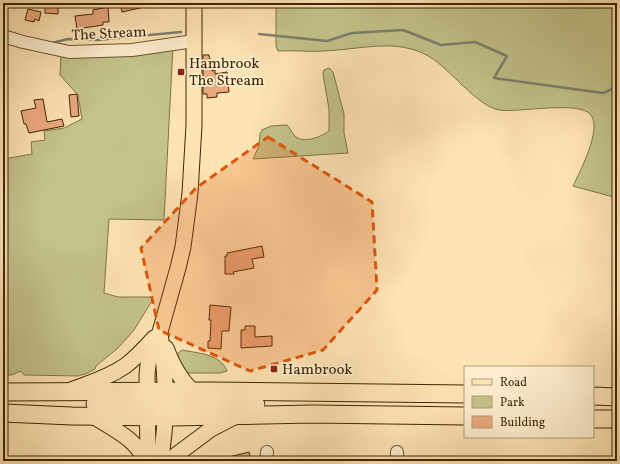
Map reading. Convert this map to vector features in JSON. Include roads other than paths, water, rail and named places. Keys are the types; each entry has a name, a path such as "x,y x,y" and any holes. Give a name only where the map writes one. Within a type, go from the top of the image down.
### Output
{"highway":[{"path":"5,392 64,392 147,404 164,404 236,416 311,414 464,416"},
{"path":"5,392 64,404 264,405 311,414"},
{"path":"164,404 193,392 464,394"},
{"path":"594,396 617,397"},
{"path":"3,413 93,416 147,404"},
{"path":"594,419 617,419"}],"main road":[{"path":"146,461 147,374 149,357 160,332 183,247 190,192 194,125 194,3"},
{"path":"160,332 174,368 185,384 193,392"},
{"path":"64,392 100,380 120,369 134,359 160,332"},
{"path":"160,332 163,361 164,404 164,434 160,461"},
{"path":"93,416 134,444 146,461"},
{"path":"168,461 211,429 236,416"}],"street":[{"name":"The Stream","path":"3,36 23,42 75,52 132,50 194,41"}],"waterway":[{"path":"259,34 327,41 352,33 403,30 441,45 475,42 507,56 494,78 603,93 617,87"},
{"path":"52,43 68,39 97,40 181,32"}],"place":[{"name":"Hambrook The Stream","path":"181,72"},
{"name":"Hambrook","path":"274,369"}]}
